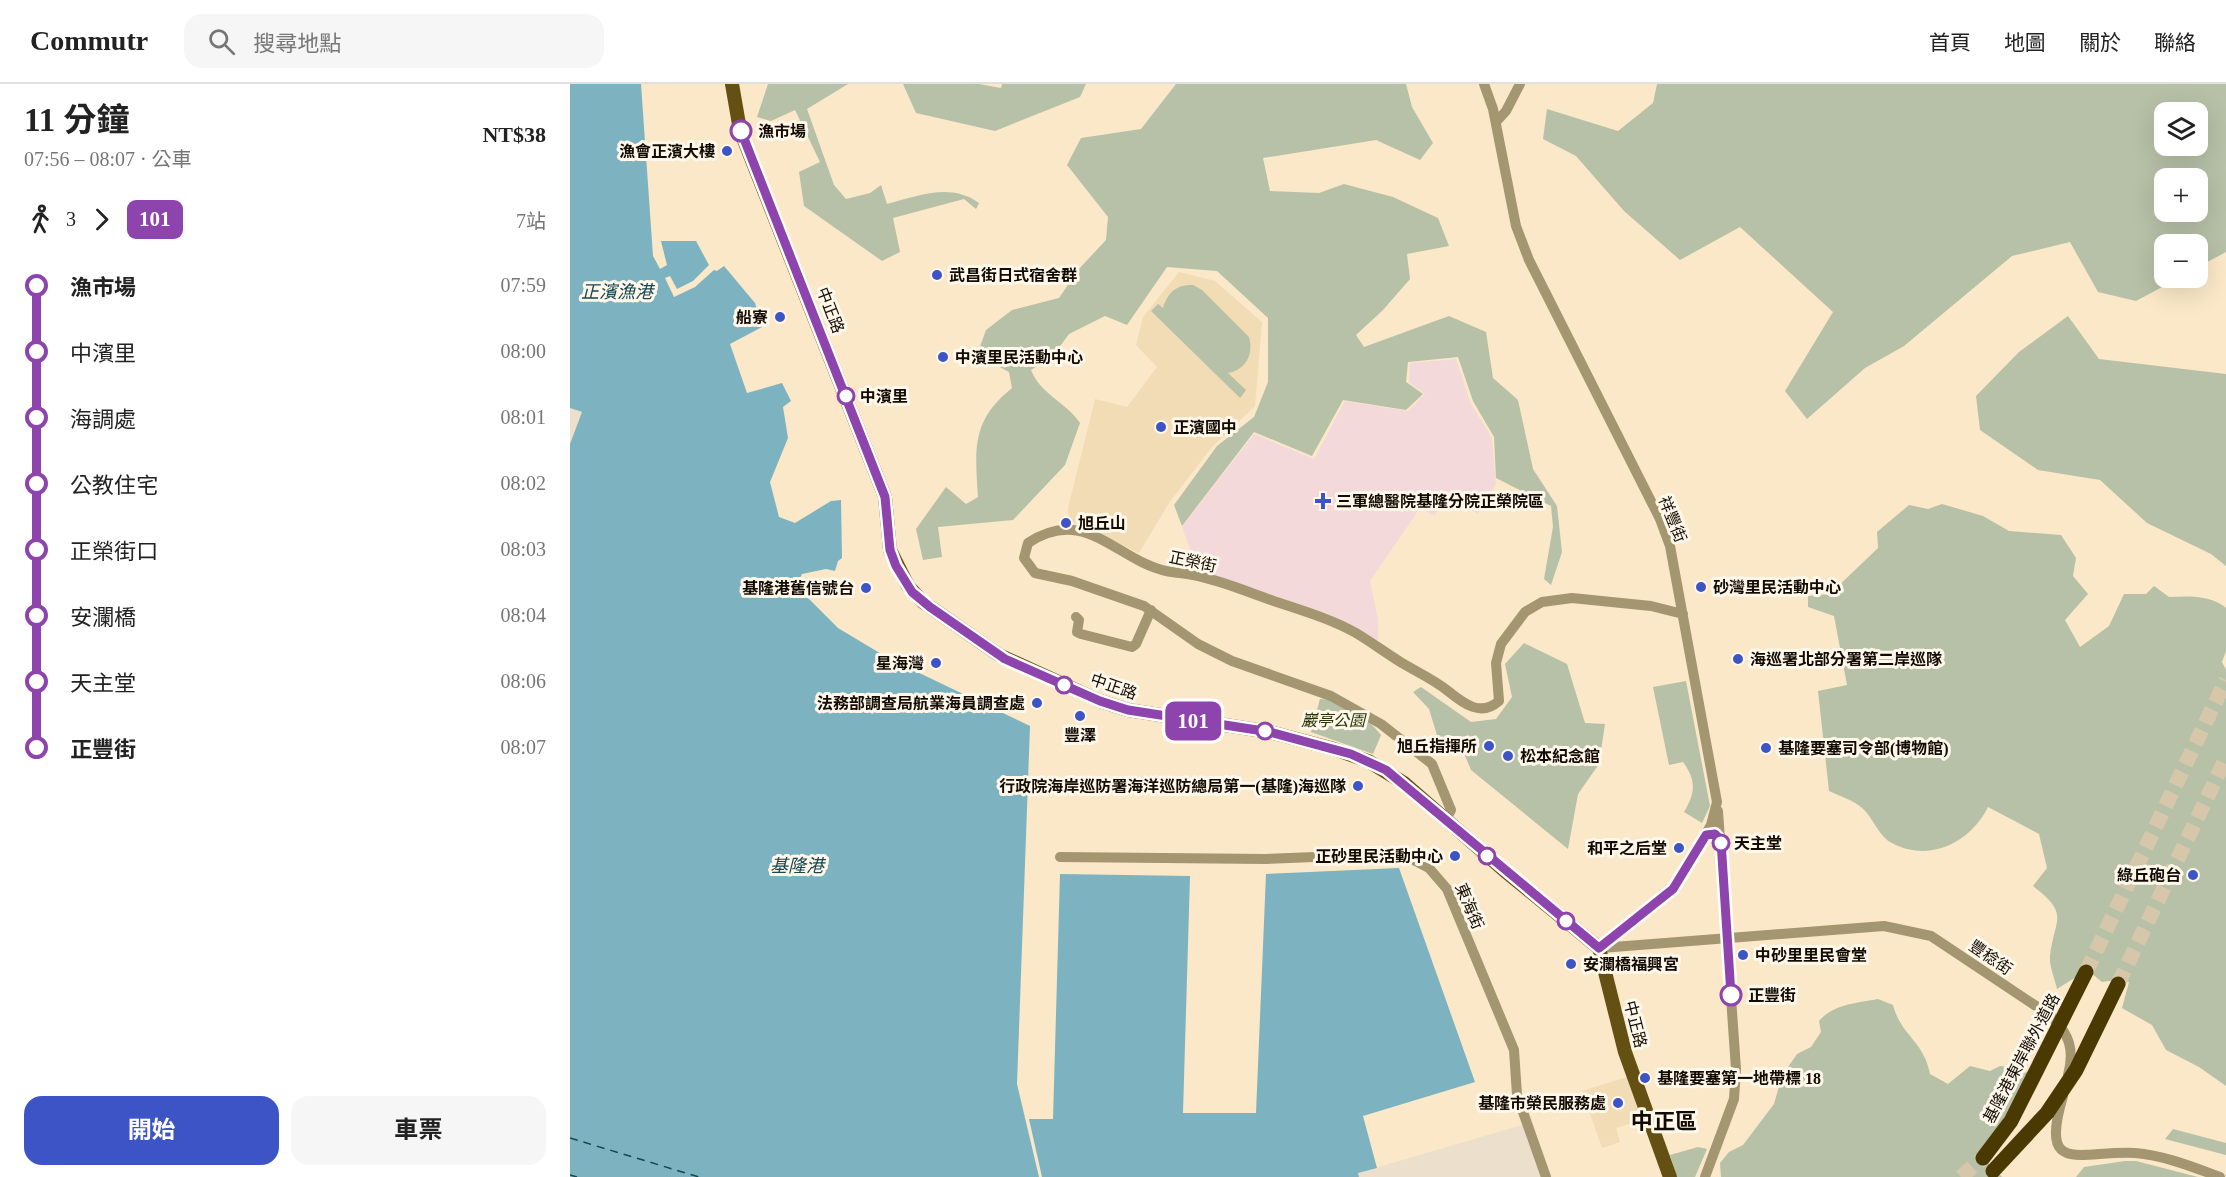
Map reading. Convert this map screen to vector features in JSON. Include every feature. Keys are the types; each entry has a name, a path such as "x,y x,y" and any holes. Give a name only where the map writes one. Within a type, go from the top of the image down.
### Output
{"highway":[{"name":"基隆港東岸聯外道路","path":"1983,1158 2011,1121 2086,972"},
{"path":"1993,1171 2046,1113 2076,1070 2118,984"}],"main road":[{"name":"中正路","path":"732,84 740,130 885,497 890,550 896,566 912,592 1005,659 1100,701 1154,716 1270,732 1351,754 1393,775 1599,948 1625,1052 1670,1177"}],"street":[{"name":"祥豐街","path":"1484,84 1496,122 1516,226 1559,320 1660,519 1670,546 1717,802 1706,835 1673,889 1599,948"},
{"path":"1496,122 1506,111 1520,84"},
{"name":"正榮街","path":"1446,819 1451,810 1432,764 1381,724 1331,696 1233,661 1198,645 1151,610 1072,581 1035,573 1024,558 1028,543 1065,531 1089,532 1164,571 1228,584 1320,616 1355,633 1407,666 1429,676 1472,707 1482,710 1492,707 1499,701 1496,663 1501,644 1525,612 1536,605 1558,598 1572,598 1651,606 1683,614"},
{"path":"1076,617 1079,620 1077,632 1132,647 1136,644 1151,610"},
{"path":"1705,1177 1734,1099 1735,1047 1717,802"},
{"path":"1706,835 1715,834 1721,841"},
{"name":"東海街","path":"1060,857 1266,859 1379,854 1412,859 1429,868 1447,889 1514,1050 1517,1095 1546,1177"},
{"name":"豐稔街","path":"1599,948 1726,936 1884,926 1931,936 2051,1016 2068,1035 2071,1062 2054,1129 2057,1149 2064,1155 2080,1159 2136,1153 2184,1164 2220,1177"}],"shaded area":[{"name":"正濱國中","path":"1179,272 1215,281 1262,322 1255,406 1212,447 1169,503 1139,553 1069,520 1068,508 1095,399 1127,407 1157,367 1136,345 1143,317"},
{"name":"三軍總醫院基隆分院正榮院區","path":"1456,359 1470,402 1492,438 1496,484 1478,514 1448,495 1434,516 1420,508 1370,581 1378,620 1378,641 1320,611 1198,571 1182,527 1254,434 1314,459 1345,401 1408,411 1425,394 1409,382 1410,363"},
{"path":"570,408 582,412 570,444"},
{"path":"1627,1077 1641,1120 1616,1128 1620,1142 1602,1148 1582,1091"},
{"path":"1522,1125 1541,1177 1359,1177 1358,1173"}],"green space":[{"path":"768,84 848,84 807,109 834,185 846,199 870,193 881,185 887,204 945,192 957,193 979,203 976,209 964,199 893,218 900,252 882,261 804,206 799,172 820,162 795,110 771,121 757,117"},
{"path":"903,84 979,84 1001,88 1002,84 1086,84 1080,97 995,131 916,113"},
{"path":"1176,84 1406,84 1412,107 1433,143 1420,160 1376,140 1263,158 1270,191 1319,193 1344,184 1393,197 1438,218 1449,246 1407,254 1410,279 1383,310 1356,335 1364,347 1449,316 1486,332 1493,378 1518,400 1533,469 1557,506 1562,552 1551,585 1544,579 1553,527 1551,506 1496,478 1494,437 1473,401 1458,357 1408,362 1406,382 1423,394 1406,410 1343,400 1312,456 1254,432 1182,526 1174,505 1217,446 1254,417 1268,382 1268,318 1217,271 1167,267 1127,325 1105,316 1069,334 1052,357 1031,370 1040,385 1068,409 1080,423 1065,465 1013,520 938,527 942,557 923,560 916,529 946,487 966,504 978,497 976,464 978,437 982,424 999,400 1012,388 1009,372 977,355 986,330 1012,310 1059,298 1078,270 1106,240 1108,217 1067,165 1081,138 1141,129"},
{"path":"1657,84 2226,84 2226,252 2208,262 2208,234 2154,234 2154,288 2160,288 2136,301 2098,292 2070,242 2012,256 1904,346 1865,368 1807,419 1785,391 1833,312 1740,227 1680,260 1624,211 1576,156 1543,139 1547,109 1618,131 1653,103"},
{"path":"1193,285 1202,290 1249,337 1250,349 1247,360 1240,368 1228,373 1246,390 1240,398 1151,311 1158,304 1163,308 1167,298 1177,288"},
{"path":"2068,316 2099,359 2226,374 2226,566 2211,554 2147,523 2100,480 2038,470 1980,430 1976,396 2019,352"},
{"path":"1942,504 1983,516 2009,531 2061,535 2076,558 2073,576 2088,594 2065,620 2080,647 2109,626 2124,594 2146,594 2154,586 2169,597 2207,599 2226,608 2226,651 2222,662 2226,670 2226,1086 2199,1067 2166,1050 2152,1025 2122,1008 2129,982 2116,980 2102,982 2091,973 2076,977 2057,989 2050,960 2057,918 2056,911 2045,896 2033,886 2047,868 2039,834 1988,807 1971,831 1947,846 1934,850 1906,849 1887,840 1859,805 1829,791 1818,691 1847,685 1834,616 1808,607 1808,596 1830,594 1878,548 1877,532 1909,505 1928,509"},
{"path":"1524,643 1567,664 1585,723 1605,724 1599,764 1578,794 1568,849 1471,770 1463,751 1437,735 1429,709 1413,692 1421,687 1471,722 1496,719 1512,697 1505,664"},
{"path":"1686,681 1710,806 1702,823 1684,812 1691,798 1692,780 1683,762 1669,765 1653,687"},
{"name":"巖亭公園","path":"1320,699 1337,702 1354,710 1375,728 1381,735 1373,754 1311,732"},
{"path":"1878,999 1893,1005 1901,1024 1923,1054 1930,1074 1948,1084 1970,1066 1990,1071 2000,1066 2008,1067 2017,1076 2029,1071 2006,1115 1982,1149 1982,1156 2002,1177 1721,1177 1720,1163 1729,1152 1743,1145 1774,1104 1782,1076 1797,1054 1811,1047 1821,1032 1819,1021 1839,1008"},
{"path":"2173,1129 2226,1143 2226,1155 2165,1139"},
{"path":"1698,1147 1707,1149 1695,1177 1677,1177 1670,1155"},
{"path":"2136,1161 2198,1177 2076,1177 2084,1167"}],"water":[{"name":"基隆港","path":"570,84 641,84 653,256 660,269 667,265 661,241 696,241 709,265 693,281 677,289 670,276 665,278 674,297 695,287 714,270 717,271 724,266 755,303 762,327 730,344 747,393 782,383 791,401 783,407 788,438 770,482 779,517 795,523 831,501 841,500 842,558 838,561 835,571 826,569 802,574 796,586 838,628 888,658 1030,726 1017,1084 1039,1177 570,1177 570,444 582,412 570,408"},
{"path":"1399,868 1475,1082 1363,1116 1377,1168 1358,1173 1359,1177 1042,1177 1029,1119 1053,1119 1060,874 1190,876 1183,1113 1256,1113 1266,874"}],"ferry route":[{"path":"570,1138 699,1177"},
{"path":"570,1175 577,1177"}],"tunnel":[{"path":"2086,972 2226,680"},
{"path":"2118,984 2226,758"},
{"path":"1961,1177 1983,1158"}],"bus line":[{"name":"101","path":"741,131 795,263 885,497 890,550 896,566 903,580 918,598 1005,659 1100,701 1154,716 1270,732 1351,754 1386,770 1599,948 1673,889 1706,835 1715,834 1721,841 1731,995"}],"place":[{"name":"漁市場","path":"741,131"},
{"name":"漁會正濱大樓","path":"727,151"},
{"name":"武昌街日式宿舍群","path":"937,275"},
{"name":"船寮","path":"780,317"},
{"name":"中濱里民活動中心","path":"943,357"},
{"name":"中濱里","path":"846,396"},
{"name":"正濱國中","path":"1161,427"},
{"name":"三軍總醫院基隆分院正榮院區","path":"1323,501"},
{"name":"旭丘山","path":"1066,523"},
{"name":"砂灣里民活動中心","path":"1701,587"},
{"name":"基隆港舊信號台","path":"866,588"},
{"name":"海巡署北部分署第二岸巡隊","path":"1738,659"},
{"name":"星海灣","path":"936,663"},
{"name":"法務部調查局航業海員調查處","path":"1037,703"},
{"name":"豐澤","path":"1080,716"},
{"name":"旭丘指揮所","path":"1489,746"},
{"name":"基隆要塞司令部(博物館)","path":"1766,748"},
{"name":"松本紀念館","path":"1508,756"},
{"name":"行政院海岸巡防署海洋巡防總局第一(基隆)海巡隊","path":"1358,786"},
{"name":"天主堂","path":"1721,843"},
{"name":"和平之后堂","path":"1679,848"},
{"name":"正砂里民活動中心","path":"1455,856"},
{"name":"綠丘砲台","path":"2193,875"},
{"name":"中砂里里民會堂","path":"1743,955"},
{"name":"安瀾橋福興宮","path":"1571,964"},
{"name":"正豐街","path":"1731,995"},
{"name":"基隆要塞第一地帶標 18","path":"1645,1078"},
{"name":"基隆市榮民服務處","path":"1618,1103"}],"district":[{"name":"中正區","path":"1664,1121"}],"water label":[{"name":"正濱漁港","path":"617,292"}]}
